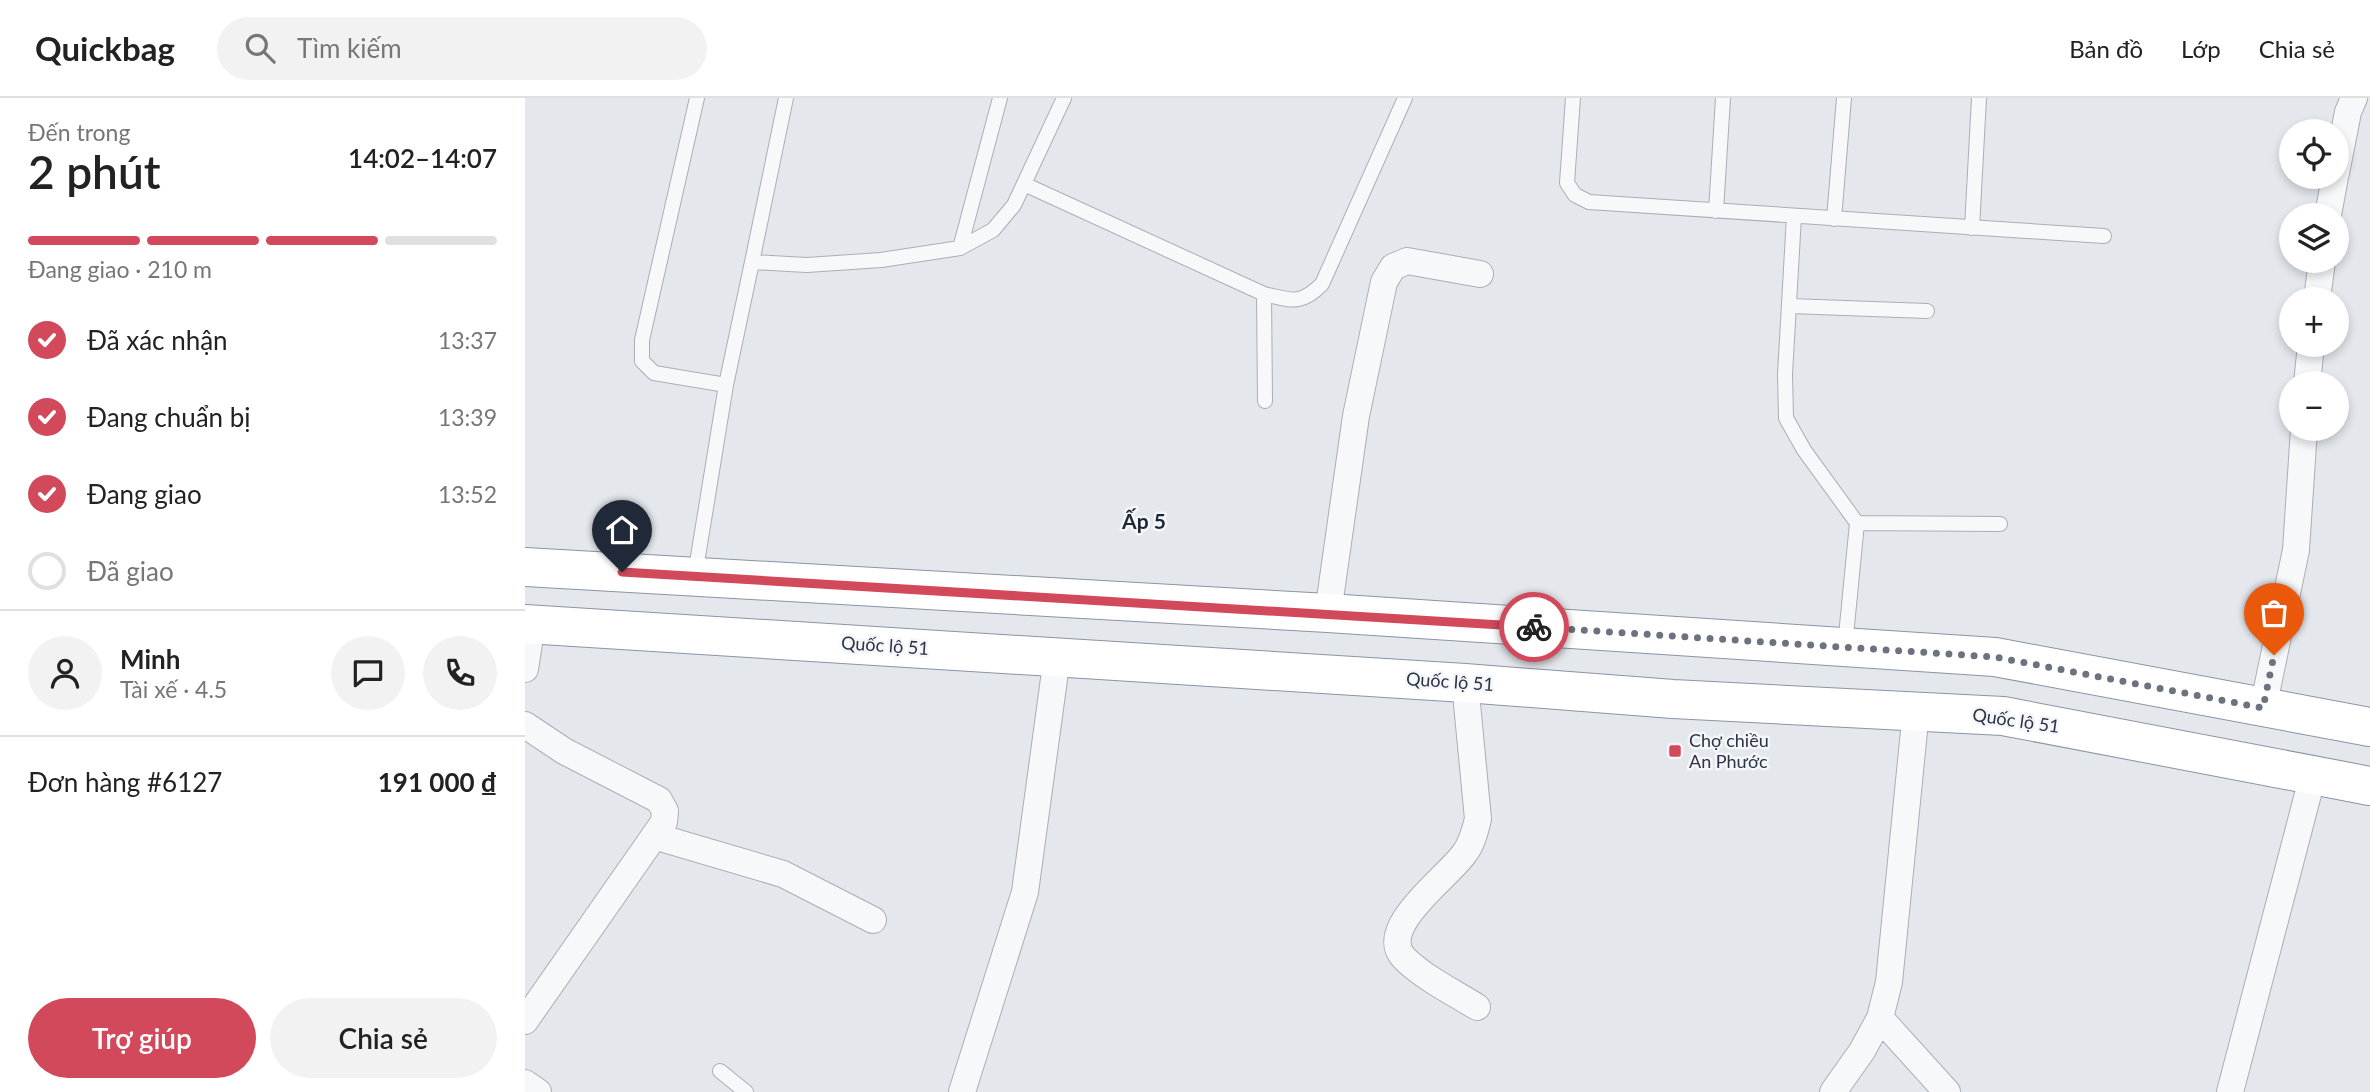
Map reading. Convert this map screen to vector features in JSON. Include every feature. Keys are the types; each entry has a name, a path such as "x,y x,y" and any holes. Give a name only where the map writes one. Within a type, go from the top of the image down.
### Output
{"highway":[{"path":"525,568 1328,613 1995,657 2370,727"},
{"name":"Quốc lộ 51","path":"529,624 1465,682 1673,699 2003,716 2370,786"}],"street":[{"path":"2347,119 2354,98"},
{"path":"1328,613 1356,416 1384,282 1393,267 1407,261 1480,274"},
{"path":"2263,708 2296,550 2303,441"},
{"path":"525,669 529,624"},
{"path":"963,1092 1025,892 1057,657"},
{"path":"1465,682 1478,819 1474,836 1464,855 1430,889 1410,913 1397,935 1398,947 1403,957 1477,1007"},
{"path":"1833,1092 1862,1051 1880,1018 1889,982 1916,710"},
{"path":"525,725 564,751 659,800 666,811 664,822 525,1021"},
{"path":"2230,1092 2313,775"},
{"path":"654,836 783,874 873,920"},
{"path":"1880,1018 1947,1092"},
{"path":"525,1083 538,1092"}],"lane":[{"path":"697,98 642,340 642,361 655,373 726,385"},
{"path":"695,576 726,385 786,98"},
{"path":"960,248 1000,98"},
{"path":"752,262 807,265 844,263 960,248 993,230 1014,205 1064,98"},
{"path":"1024,184 1264,294 1292,300 1310,296 1321,284 1405,98"},
{"path":"1573,98 1567,183 1575,195 1589,202 2104,236"},
{"path":"1716,211 1723,98"},
{"path":"1834,219 1844,98"},
{"path":"1972,228 1979,98"},
{"path":"1794,216 1785,374 1786,418 1804,450 1857,523 1845,647"},
{"path":"1264,294 1265,401"},
{"path":"1790,306 1927,311"},
{"path":"1857,523 2000,524"},
{"path":"720,1071 746,1092"}],"way so far":[{"path":"1534,627 1995,657 2263,708 2274,655"}],"place":[{"name":"Chợ chiều An Phước","path":"1675,751"}],"district":[{"name":"Ấp 5","path":"1144,522"}],"route":[{"path":"622,572 1534,627"}]}
